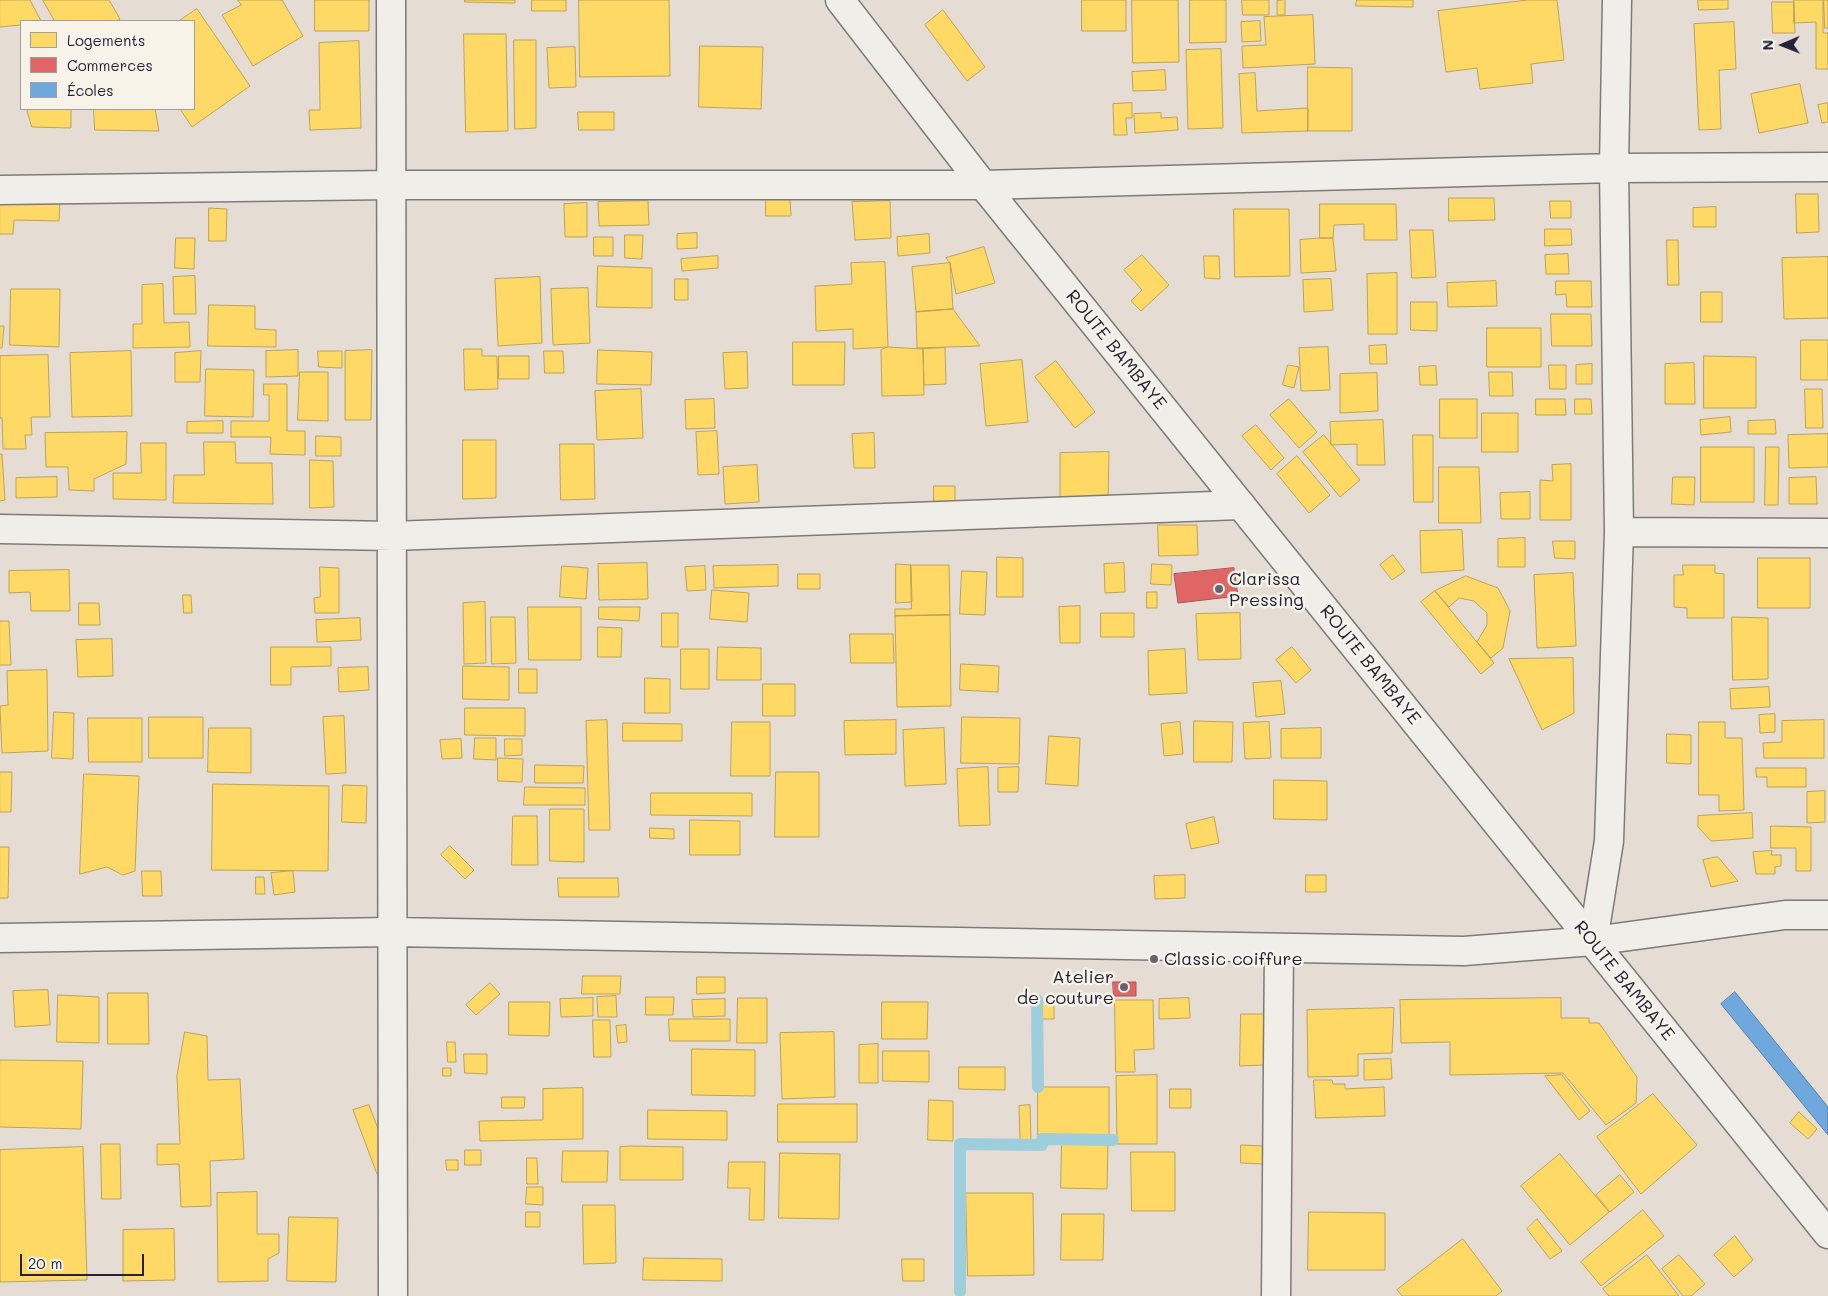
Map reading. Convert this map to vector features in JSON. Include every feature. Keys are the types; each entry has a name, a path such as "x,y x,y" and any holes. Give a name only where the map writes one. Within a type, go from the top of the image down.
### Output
{"street":[{"path":"391,0 393,1296"},
{"name":"ROUTE BAMBAYE","path":"840,0 983,185 1828,1234"},
{"path":"1593,941 1609,841 1619,532 1614,168 1617,0"},
{"path":"0,190 391,185 983,185 1614,168 1828,167"},
{"path":"0,529 392,536 1241,505"},
{"path":"1619,532 1828,533"},
{"path":"0,938 393,932 1464,951 1593,941 1786,915 1828,915"},
{"path":"1276,1296 1279,949"}],"building: Logements":[{"path":"0,0 30,0 40,20 20,20 20,25 0,27"},
{"path":"43,0 109,0 120,19 118,20 54,20"},
{"path":"238,0 282,0 303,36 253,66 222,15 241,5"},
{"path":"315,0 369,0 369,31 315,31"},
{"path":"465,0 515,0 515,3 465,2"},
{"path":"532,0 566,0 566,11 532,11"},
{"path":"579,0 669,0 670,76 580,77"},
{"path":"1082,0 1126,0 1126,31 1082,31"},
{"path":"1132,0 1178,0 1179,62 1133,63"},
{"path":"1190,0 1226,0 1226,42 1190,43"},
{"path":"1242,0 1269,0 1269,15 1243,15"},
{"path":"1285,0 1285,15 1277,15 1277,1"},
{"path":"1357,0 1413,0 1413,7 1356,6"},
{"path":"1528,0 1557,0 1564,60 1531,64 1533,83 1480,89 1477,68 1446,72 1438,11"},
{"path":"1698,0 1728,0 1728,9 1699,10"},
{"path":"1794,0 1823,0 1823,33 1828,33 1828,69 1816,69 1816,22 1794,23"},
{"path":"1824,0 1828,0 1828,28 1825,28"},
{"path":"1772,2 1794,2 1795,33 1773,33"},
{"path":"197,9 250,86 192,127 181,110 195,110 195,20 180,20"},
{"path":"943,10 985,67 967,81 925,25"},
{"path":"1313,15 1315,64 1243,68 1242,46 1266,45 1264,17"},
{"path":"1260,21 1261,41 1242,42 1241,22"},
{"path":"1734,22 1736,69 1719,70 1721,129 1699,130 1694,24"},
{"path":"464,34 506,34 508,131 466,132"},
{"path":"514,40 536,40 536,128 515,129"},
{"path":"359,41 361,128 310,130 309,110 320,110 319,43"},
{"path":"700,46 763,47 761,109 699,107"},
{"path":"575,47 576,87 549,88 547,48"},
{"path":"1221,49 1223,128 1188,129 1186,50"},
{"path":"1308,67 1352,68 1352,131 1308,131"},
{"path":"1165,70 1166,90 1133,91 1132,72"},
{"path":"1255,73 1257,111 1308,108 1308,131 1242,133 1239,74"},
{"path":"1800,84 1808,123 1759,133 1751,94"},
{"path":"1132,103 1132,118 1126,118 1127,135 1114,135 1113,104"},
{"path":"1828,103 1828,122 1822,123 1818,105"},
{"path":"27,110 71,110 71,128 32,127"},
{"path":"94,110 155,110 159,131 95,130"},
{"path":"578,112 614,112 614,130 579,130"},
{"path":"1161,113 1161,118 1177,117 1178,130 1135,133 1134,114"},
{"path":"1796,194 1818,194 1819,232 1797,233"},
{"path":"766,197 790,197 791,216 766,216"},
{"path":"1449,198 1494,198 1495,220 1449,221"},
{"path":"0,200 60,202 59,221 14,220 13,234 0,234"},
{"path":"648,201 649,225 599,226 598,202"},
{"path":"890,201 891,238 855,240 852,202"},
{"path":"1550,201 1571,201 1571,218 1551,218"},
{"path":"587,203 587,237 565,237 564,204"},
{"path":"1320,204 1396,204 1397,240 1364,240 1364,224 1334,225 1333,238 1320,238"},
{"path":"1716,207 1716,227 1693,227 1693,208"},
{"path":"209,208 227,209 226,241 209,241"},
{"path":"1234,209 1289,209 1290,276 1235,277"},
{"path":"1545,229 1571,229 1572,245 1545,246"},
{"path":"1410,230 1433,230 1436,277 1412,278"},
{"path":"697,233 697,248 677,249 677,234"},
{"path":"929,234 930,253 898,256 897,237"},
{"path":"625,235 643,235 642,259 625,258"},
{"path":"594,237 613,237 613,256 594,256"},
{"path":"176,238 195,238 194,269 175,268"},
{"path":"1333,238 1336,271 1301,273 1300,240"},
{"path":"1667,240 1678,240 1679,285 1668,285"},
{"path":"984,247 995,283 956,294 950,263 946,258"},
{"path":"1568,254 1569,274 1546,274 1545,255"},
{"path":"1142,255 1169,285 1141,311 1131,301 1142,290 1124,270"},
{"path":"718,256 718,268 682,271 681,259"},
{"path":"1204,256 1219,256 1220,279 1205,278"},
{"path":"1828,257 1828,318 1784,319 1782,258"},
{"path":"885,262 888,347 853,349 853,329 816,331 815,286 852,284 851,263"},
{"path":"950,263 953,309 916,312 912,267"},
{"path":"598,266 652,268 652,308 597,307"},
{"path":"1397,273 1397,334 1368,334 1367,274"},
{"path":"195,276 196,314 174,314 173,277"},
{"path":"540,277 542,343 498,346 495,279"},
{"path":"675,279 688,279 688,300 675,300"},
{"path":"1331,279 1333,310 1304,312 1303,280"},
{"path":"1496,281 1497,306 1448,307 1447,283"},
{"path":"1556,281 1591,281 1592,307 1567,307 1566,294 1556,295"},
{"path":"163,284 164,323 189,322 190,347 133,348 133,324 142,324 142,285"},
{"path":"588,288 590,343 553,345 551,289"},
{"path":"11,289 60,289 59,347 10,345"},
{"path":"1701,292 1722,292 1722,322 1701,322"},
{"path":"1411,302 1437,302 1437,331 1411,330"},
{"path":"209,305 255,306 255,329 276,330 276,347 208,346"},
{"path":"953,309 980,346 917,348 916,312"},
{"path":"1551,314 1591,314 1592,346 1552,346"},
{"path":"0,326 4,326 2,348 0,348"},
{"path":"1487,328 1541,328 1541,367 1487,367"},
{"path":"1801,340 1828,340 1828,380 1801,380"},
{"path":"793,342 845,342 844,385 793,385"},
{"path":"1386,345 1387,364 1370,364 1369,346"},
{"path":"888,347 923,349 924,395 882,396 881,350"},
{"path":"1328,347 1330,390 1301,391 1299,348"},
{"path":"945,348 946,384 924,385 923,349"},
{"path":"464,349 482,349 482,356 497,356 498,389 465,390"},
{"path":"298,350 298,376 266,377 266,351"},
{"path":"372,350 371,420 345,420 345,351"},
{"path":"598,350 652,352 651,385 597,384"},
{"path":"131,351 132,416 72,417 70,353"},
{"path":"201,351 200,382 175,382 175,353"},
{"path":"318,351 342,351 342,368 319,367"},
{"path":"544,351 563,351 564,373 545,373"},
{"path":"747,352 748,388 725,389 723,353"},
{"path":"48,355 50,417 31,417 32,435 25,435 26,449 3,449 2,418 0,418 0,356"},
{"path":"499,356 529,356 529,379 499,379"},
{"path":"1704,356 1756,357 1756,408 1704,408"},
{"path":"1022,360 1028,422 986,426 980,364"},
{"path":"1056,361 1095,412 1075,428 1035,377"},
{"path":"1694,363 1695,404 1665,404 1665,364"},
{"path":"1592,364 1592,384 1576,384 1576,365"},
{"path":"1288,365 1299,367 1294,388 1283,385"},
{"path":"1549,365 1566,365 1566,389 1550,389"},
{"path":"1436,366 1437,385 1420,385 1419,367"},
{"path":"206,369 254,370 253,417 205,416"},
{"path":"300,372 328,372 328,421 298,420"},
{"path":"1489,372 1512,372 1513,396 1490,396"},
{"path":"1377,373 1378,411 1340,413 1340,374"},
{"path":"264,384 287,384 287,431 305,431 305,455 270,454 271,437 231,437 231,421 269,421 269,395 264,395"},
{"path":"641,389 643,438 597,440 595,391"},
{"path":"1805,389 1822,389 1823,428 1806,428"},
{"path":"714,399 715,428 686,429 685,400"},
{"path":"1289,399 1317,432 1299,448 1270,415"},
{"path":"1440,399 1477,399 1477,438 1440,438"},
{"path":"1536,399 1565,399 1566,415 1536,415"},
{"path":"1575,399 1591,399 1592,414 1575,414"},
{"path":"1482,413 1518,413 1518,452 1482,452"},
{"path":"1730,417 1731,432 1701,435 1700,420"},
{"path":"1383,420 1385,465 1357,465 1357,444 1331,445 1330,422"},
{"path":"1775,420 1776,434 1748,434 1748,421"},
{"path":"223,421 223,433 187,433 187,422"},
{"path":"1256,425 1284,458 1271,470 1242,436"},
{"path":"717,431 719,474 698,475 696,432"},
{"path":"127,432 126,464 94,479 94,491 69,490 68,467 46,467 45,433"},
{"path":"874,433 875,468 854,468 852,434"},
{"path":"1828,434 1828,467 1789,468 1788,435"},
{"path":"1324,435 1360,480 1340,497 1303,452"},
{"path":"1413,435 1433,435 1433,502 1414,502"},
{"path":"316,436 341,437 341,456 316,456"},
{"path":"463,440 496,440 496,498 463,499"},
{"path":"204,442 235,442 236,463 272,463 273,504 173,503 174,475 204,475"},
{"path":"141,443 166,443 166,500 113,499 113,473 141,473"},
{"path":"560,444 594,444 595,499 561,500"},
{"path":"1701,447 1754,447 1754,502 1701,502"},
{"path":"1766,447 1779,447 1778,505 1765,505"},
{"path":"1109,452 1108,502 1060,502 1060,453"},
{"path":"0,454 2,454 5,500 0,501"},
{"path":"1297,456 1330,495 1309,513 1277,474"},
{"path":"310,460 333,461 334,507 310,508"},
{"path":"1571,464 1571,520 1540,520 1540,480 1553,481 1552,465"},
{"path":"757,465 759,502 725,504 723,467"},
{"path":"1439,467 1479,467 1481,523 1439,523"},
{"path":"57,477 57,497 16,498 16,478"},
{"path":"1673,477 1695,477 1694,505 1672,504"},
{"path":"1816,477 1817,504 1789,504 1789,478"},
{"path":"934,486 955,486 955,503 934,503"},
{"path":"1530,492 1530,519 1501,519 1500,493"},
{"path":"1158,525 1197,525 1198,555 1159,556"},
{"path":"1462,530 1464,570 1421,573 1420,531"},
{"path":"1525,538 1525,567 1498,567 1498,539"},
{"path":"1553,541 1575,541 1575,559 1555,558"},
{"path":"1393,555 1405,571 1392,580 1380,565"},
{"path":"997,557 1023,558 1023,597 997,597"},
{"path":"1758,558 1810,558 1810,608 1758,608"},
{"path":"647,563 648,599 599,600 598,564"},
{"path":"1124,563 1125,592 1105,593 1104,564"},
{"path":"896,564 911,565 912,602 896,603"},
{"path":"1152,564 1172,565 1171,585 1151,584"},
{"path":"778,565 778,586 714,588 713,566"},
{"path":"911,565 949,565 950,615 895,616 895,609 911,609"},
{"path":"1683,565 1715,565 1715,573 1724,574 1724,618 1687,618 1687,608 1674,607 1674,575 1683,575"},
{"path":"562,566 588,568 586,599 560,597"},
{"path":"705,566 706,590 687,591 685,567"},
{"path":"320,567 339,568 339,613 315,613 314,598 320,597"},
{"path":"69,570 70,611 31,611 30,592 9,593 9,571"},
{"path":"962,571 987,572 985,615 960,614"},
{"path":"1573,573 1576,646 1537,648 1534,575"},
{"path":"798,574 820,574 820,589 798,589"},
{"path":"1466,576 1498,588 1510,611 1503,648 1491,658 1477,642 1487,625 1487,613 1474,601 1459,598 1449,607 1435,591"},
{"path":"712,590 749,593 747,622 710,619"},
{"path":"1435,591 1494,663 1481,674 1421,602"},
{"path":"1147,592 1157,592 1157,608 1147,608"},
{"path":"183,595 191,595 192,613 184,613"},
{"path":"485,602 486,663 464,664 463,603"},
{"path":"79,603 99,603 100,625 79,625"},
{"path":"1080,606 1080,643 1060,643 1059,607"},
{"path":"528,607 581,607 581,660 529,660"},
{"path":"599,607 640,607 639,621 599,619"},
{"path":"662,613 678,613 678,647 662,647"},
{"path":"1101,613 1134,613 1134,637 1101,637"},
{"path":"1240,613 1241,659 1198,660 1196,614"},
{"path":"950,615 951,706 897,707 895,616"},
{"path":"491,617 515,617 516,663 492,664"},
{"path":"1732,617 1768,618 1768,679 1733,680"},
{"path":"360,618 361,640 317,642 316,620"},
{"path":"0,621 9,621 11,665 0,665"},
{"path":"598,627 622,628 621,657 598,657"},
{"path":"850,634 893,634 894,663 851,663"},
{"path":"112,639 113,676 78,677 76,640"},
{"path":"271,647 331,647 331,666 291,667 291,685 271,685"},
{"path":"718,647 761,648 761,680 717,680"},
{"path":"1292,647 1311,670 1296,683 1276,660"},
{"path":"681,649 709,649 709,689 681,689"},
{"path":"1185,649 1187,693 1149,695 1148,651"},
{"path":"1573,658 1574,713 1542,730 1509,659"},
{"path":"961,664 999,666 998,692 960,690"},
{"path":"463,666 509,667 509,700 463,699"},
{"path":"368,667 369,690 339,692 338,668"},
{"path":"519,669 537,669 537,693 519,693"},
{"path":"47,670 48,751 2,753 0,706 8,705 7,671"},
{"path":"645,678 670,679 670,713 645,713"},
{"path":"1281,681 1285,714 1256,717 1253,683"},
{"path":"763,684 795,684 795,716 763,716"},
{"path":"1769,687 1770,707 1731,709 1730,689"},
{"path":"465,708 525,708 525,736 465,735"},
{"path":"54,712 74,713 73,759 52,758"},
{"path":"1775,714 1775,732 1760,733 1759,715"},
{"path":"344,716 346,773 326,774 323,717"},
{"path":"149,717 203,717 203,758 149,758"},
{"path":"962,717 1020,718 1019,764 961,763"},
{"path":"88,718 142,718 142,762 89,762"},
{"path":"607,720 610,830 589,830 586,721"},
{"path":"896,720 896,754 845,755 844,721"},
{"path":"1824,720 1824,758 1764,758 1763,743 1782,742 1782,721"},
{"path":"1194,721 1233,722 1232,762 1194,762"},
{"path":"732,722 770,722 770,776 731,776"},
{"path":"1180,722 1183,754 1164,756 1161,724"},
{"path":"1269,722 1271,758 1245,759 1243,723"},
{"path":"1699,722 1725,722 1725,738 1742,738 1744,810 1719,811 1719,795 1699,795"},
{"path":"623,723 682,724 682,741 623,741"},
{"path":"209,728 251,728 251,773 208,772"},
{"path":"944,728 946,784 905,786 903,730"},
{"path":"1321,728 1321,758 1281,758 1281,729"},
{"path":"1667,734 1691,735 1691,764 1667,763"},
{"path":"1049,736 1080,738 1078,786 1046,784"},
{"path":"475,738 496,738 496,760 474,759"},
{"path":"461,739 462,758 442,759 440,740"},
{"path":"505,739 522,739 522,755 505,756"},
{"path":"498,758 523,759 522,782 498,781"},
{"path":"535,765 584,766 583,783 535,783"},
{"path":"988,767 990,825 959,826 957,769"},
{"path":"1019,767 1018,792 998,792 998,768"},
{"path":"1756,768 1806,768 1806,787 1767,787 1767,777 1757,777"},
{"path":"0,772 12,772 11,812 0,812"},
{"path":"776,772 819,772 819,837 775,837"},
{"path":"84,774 139,776 135,871 123,875 107,867 80,874"},
{"path":"1274,780 1327,781 1327,820 1274,819"},
{"path":"213,784 329,786 328,871 212,870"},
{"path":"343,785 367,786 366,823 342,822"},
{"path":"525,787 585,788 585,805 524,805"},
{"path":"1825,791 1825,822 1807,823 1807,792"},
{"path":"651,793 752,793 752,816 651,815"},
{"path":"550,809 584,809 584,862 550,861"},
{"path":"1752,813 1753,838 1711,841 1698,827 1698,816"},
{"path":"513,816 537,816 538,865 512,865"},
{"path":"1214,817 1219,843 1191,849 1186,824"},
{"path":"690,820 740,821 740,855 690,855"},
{"path":"1771,826 1811,827 1811,871 1796,871 1796,848 1771,848"},
{"path":"650,828 674,829 674,839 650,838"},
{"path":"450,846 474,870 465,879 441,855"},
{"path":"0,847 9,847 8,898 0,898"},
{"path":"1772,851 1771,855 1781,855 1781,866 1775,867 1775,874 1756,874 1753,852"},
{"path":"1718,857 1738,881 1711,887 1703,860"},
{"path":"142,871 161,871 162,896 143,896"},
{"path":"293,871 295,892 274,895 271,873"},
{"path":"1185,875 1185,898 1155,899 1154,876"},
{"path":"1306,875 1326,875 1326,892 1306,892"},
{"path":"256,877 264,877 265,894 256,894"},
{"path":"558,878 618,878 619,897 559,897"},
{"path":"583,976 621,976 620,994 582,994"},
{"path":"697,977 725,977 725,993 697,994"},
{"path":"490,983 500,994 476,1015 466,1005"},
{"path":"48,990 50,1025 15,1027 13,991"},
{"path":"108,993 148,993 149,1044 108,1044"},
{"path":"58,995 99,997 99,1043 57,1042"},
{"path":"616,996 617,1017 598,1017 597,997"},
{"path":"646,997 674,997 673,1015 646,1015"},
{"path":"593,998 593,1016 561,1017 560,999"},
{"path":"738,998 767,998 767,1043 737,1043"},
{"path":"1189,998 1190,1018 1159,1019 1159,999"},
{"path":"1561,998 1561,1018 1589,1018 1589,1023 1599,1023 1637,1077 1636,1103 1606,1125 1563,1073 1450,1075 1450,1042 1401,1043 1400,1000"},
{"path":"725,999 725,1016 693,1017 692,1000"},
{"path":"1115,1000 1153,1000 1154,1049 1134,1050 1135,1072 1116,1072"},
{"path":"509,1002 550,1002 549,1036 509,1035"},
{"path":"882,1002 928,1002 927,1039 882,1039"},
{"path":"1040,1002 1054,1002 1054,1019 1040,1019"},
{"path":"1394,1008 1392,1053 1358,1054 1358,1076 1308,1077 1307,1010"},
{"path":"1241,1014 1264,1014 1264,1065 1240,1066"},
{"path":"669,1019 730,1019 730,1041 670,1041"},
{"path":"593,1020 610,1020 611,1057 594,1057"},
{"path":"626,1025 627,1042 618,1043 616,1026"},
{"path":"185,1032 207,1036 208,1080 240,1079 244,1159 210,1161 211,1206 181,1207 179,1164 157,1165 157,1144 180,1144 177,1076"},
{"path":"834,1032 835,1097 782,1099 780,1033"},
{"path":"447,1042 455,1042 456,1062 448,1062"},
{"path":"878,1044 878,1083 859,1083 859,1045"},
{"path":"692,1049 755,1050 755,1096 692,1095"},
{"path":"883,1051 929,1051 929,1082 883,1081"},
{"path":"464,1054 487,1054 487,1074 465,1073"},
{"path":"1391,1059 1392,1079 1364,1080 1364,1060"},
{"path":"0,1060 83,1061 81,1129 0,1127"},
{"path":"959,1067 1005,1067 1005,1090 959,1089"},
{"path":"443,1068 451,1068 451,1076 443,1076"},
{"path":"1157,1075 1157,1144 1117,1144 1116,1076"},
{"path":"1562,1075 1590,1111 1579,1120 1545,1076"},
{"path":"1314,1080 1332,1080 1333,1084 1345,1084 1345,1089 1384,1087 1385,1116 1316,1118"},
{"path":"1038,1087 1109,1087 1109,1135 1038,1135"},
{"path":"583,1088 583,1139 480,1141 479,1121 543,1120 543,1089"},
{"path":"1170,1089 1191,1089 1191,1108 1170,1108"},
{"path":"1653,1094 1697,1145 1641,1194 1597,1137"},
{"path":"502,1097 525,1097 524,1108 502,1108"},
{"path":"929,1100 953,1101 953,1141 928,1140"},
{"path":"778,1104 857,1104 857,1142 778,1142"},
{"path":"369,1105 393,1168 377,1174 353,1110"},
{"path":"1030,1105 1031,1140 1020,1140 1019,1106"},
{"path":"648,1110 727,1111 727,1140 648,1139"},
{"path":"1799,1112 1817,1129 1808,1139 1790,1123"},
{"path":"1062,1142 1108,1143 1107,1189 1061,1188"},
{"path":"101,1144 120,1144 121,1199 102,1199"},
{"path":"1241,1145 1264,1146 1263,1164 1241,1163"},
{"path":"83,1147 87,1280 0,1282 0,1150"},
{"path":"620,1147 683,1147 683,1180 620,1180"},
{"path":"465,1150 481,1150 481,1165 465,1165"},
{"path":"563,1151 608,1151 607,1182 562,1182"},
{"path":"1131,1152 1175,1152 1175,1211 1132,1211"},
{"path":"780,1153 840,1154 839,1219 779,1218"},
{"path":"1560,1154 1609,1212 1570,1245 1521,1186"},
{"path":"527,1158 537,1158 538,1184 527,1184"},
{"path":"446,1160 458,1160 458,1170 447,1170"},
{"path":"729,1162 765,1162 764,1220 749,1220 750,1188 728,1188"},
{"path":"1620,1175 1634,1192 1610,1212 1596,1195"},
{"path":"527,1187 543,1187 543,1205 526,1204"},
{"path":"257,1192 257,1234 279,1234 279,1253 268,1259 268,1281 218,1282 217,1193"},
{"path":"966,1193 1033,1193 1034,1275 968,1276"},
{"path":"583,1205 615,1205 616,1263 584,1264"},
{"path":"1643,1210 1664,1236 1601,1286 1581,1262"},
{"path":"526,1212 540,1212 540,1227 526,1227"},
{"path":"1309,1212 1385,1213 1385,1270 1308,1270"},
{"path":"1062,1214 1104,1214 1103,1260 1061,1260"},
{"path":"289,1217 338,1218 336,1282 287,1281"},
{"path":"1537,1219 1562,1251 1550,1259 1527,1229"},
{"path":"174,1229 175,1280 123,1281 123,1230"},
{"path":"1735,1236 1753,1260 1734,1277 1714,1255"},
{"path":"1463,1239 1502,1291 1496,1296 1402,1296 1397,1290"},
{"path":"1647,1255 1679,1296 1609,1296 1603,1289"},
{"path":"1679,1255 1705,1284 1691,1296 1683,1296 1662,1269"},
{"path":"644,1258 722,1259 722,1281 643,1280"},
{"path":"902,1259 924,1259 924,1281 903,1281"}],"building: Commerces":[{"path":"1234,568 1238,596 1178,603 1174,574"},
{"path":"1113,982 1136,982 1136,996 1114,996"}],"building: Écoles":[{"path":"1735,992 1828,1107 1828,1135 1721,1004"}],"waterway":[{"path":"1037,1000 1038,1087"},
{"path":"960,1291 960,1144 1042,1145 1042,1139 1113,1140"}],"place":[{"name":"Clarissa Pressing","path":"1219,589"},
{"name":"Classic coiffure","path":"1154,959"},
{"name":"Atelier de couture","path":"1124,987"}]}
